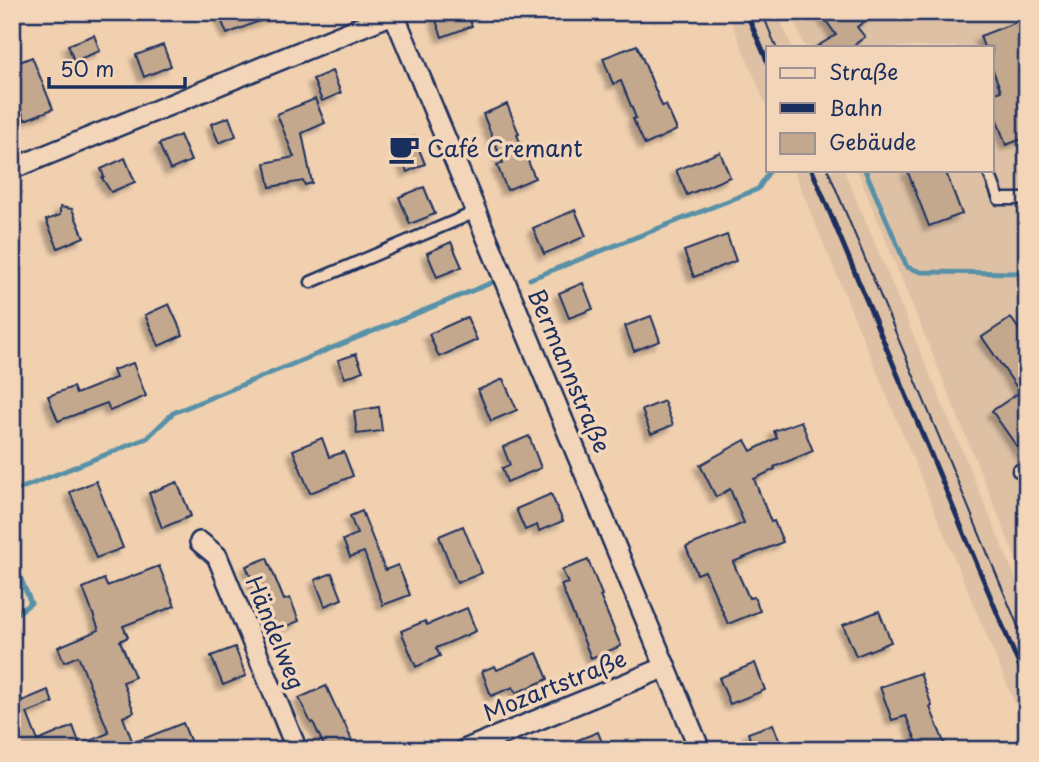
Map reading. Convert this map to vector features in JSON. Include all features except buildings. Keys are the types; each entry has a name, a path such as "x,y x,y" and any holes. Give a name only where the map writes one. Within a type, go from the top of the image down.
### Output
{"street":[{"path":"12,169 393,13"},
{"name":"Bermannstraße","path":"393,13 700,750"},
{"name":"Händelweg","path":"200,542 217,556 297,750"},
{"name":"Mozartstraße","path":"464,750 666,667"}],"lane":[{"path":"989,172 999,198 1027,199"},
{"path":"312,282 476,212"}],"shaded area":[{"path":"727,12 777,12 792,46 766,46 766,105"},
{"path":"790,12 1027,12 1027,586 858,172 993,172 993,46 805,46"},
{"path":"794,172 845,172 1027,605 1027,733"}],"waterway":[{"path":"530,279 758,189 769,172"},
{"path":"866,172 907,267 921,272 1027,273"},
{"path":"12,492 147,438 173,413 491,283"},
{"path":"12,558 31,603 12,617"}],"tram line":[{"path":"762,12 776,46"},
{"path":"829,172 1027,648"}],"railway":[{"path":"746,12 766,58"},
{"path":"813,172 1027,684"}],"place":[{"name":"Café Cremant","path":"404,149"}]}
